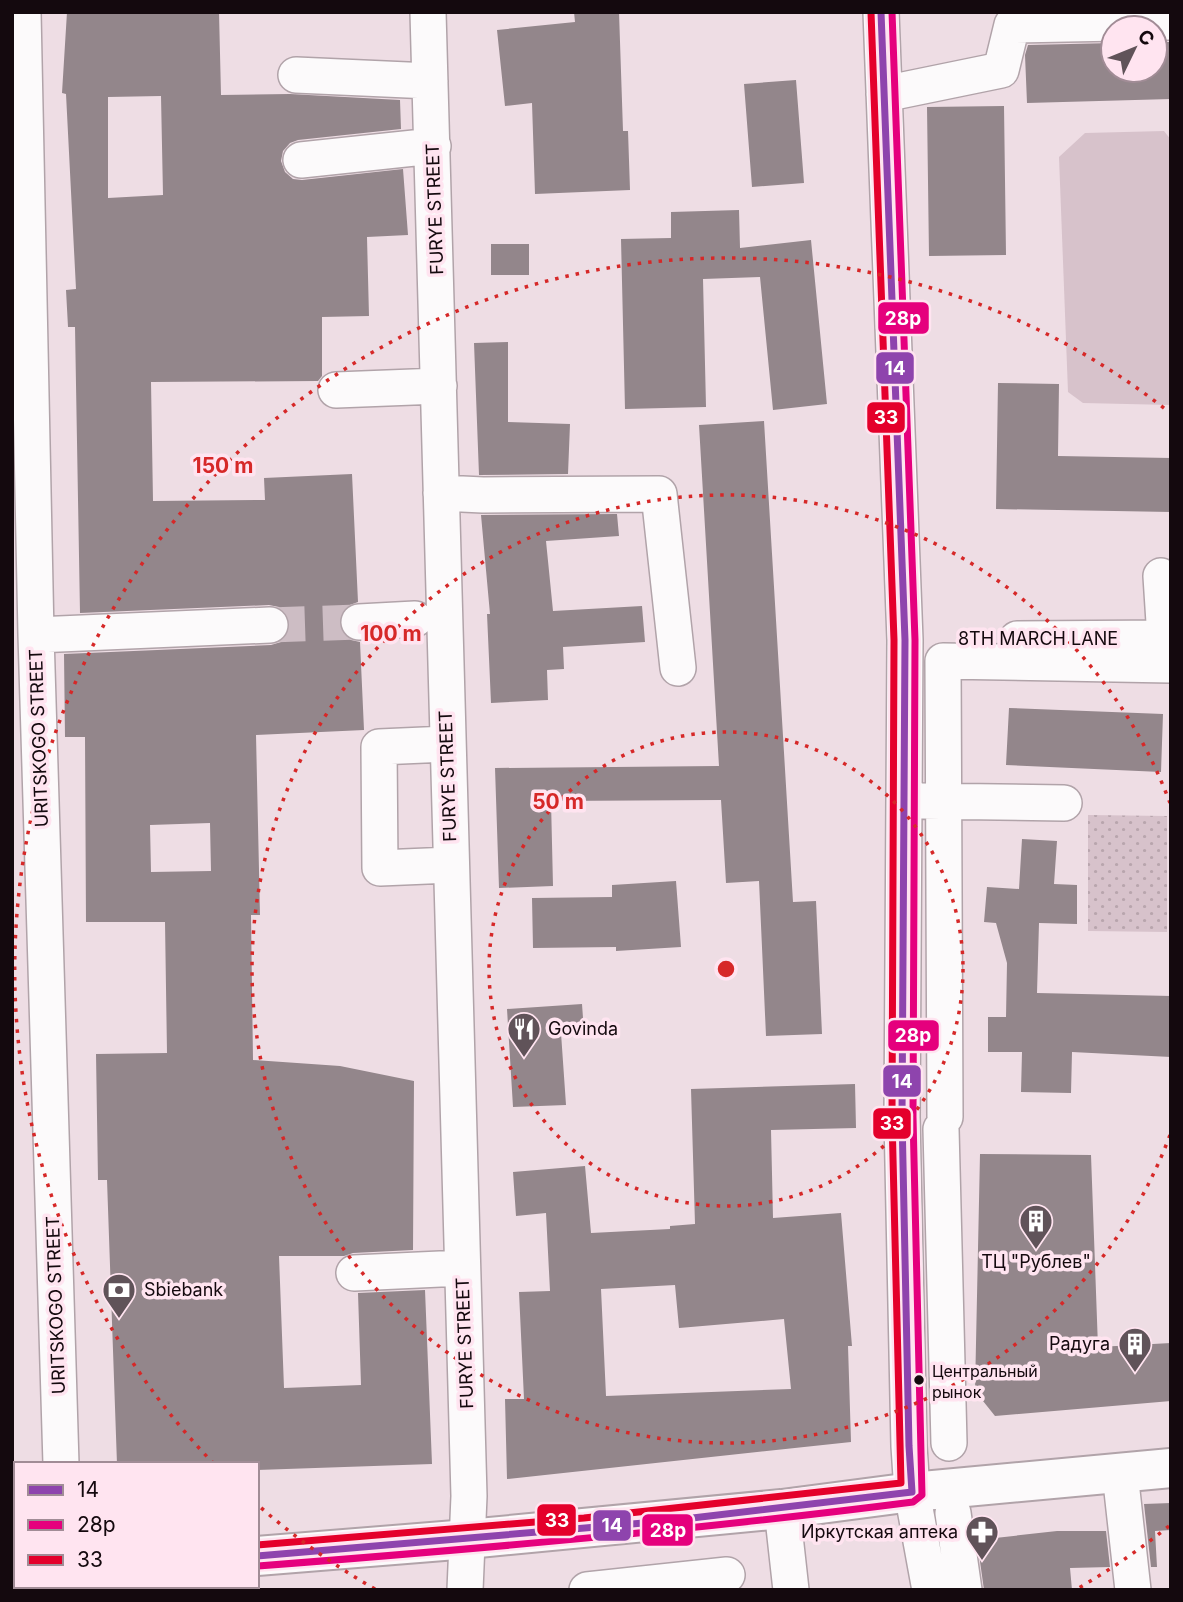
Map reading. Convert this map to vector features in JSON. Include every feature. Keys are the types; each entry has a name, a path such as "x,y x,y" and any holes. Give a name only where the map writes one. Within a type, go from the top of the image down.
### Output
{"main road":[{"path":"259,1556 782,1509 912,1492 1171,1468"}],"street":[{"name":"URITSKOGO STREET","path":"23,12 36,635 61,1462"},
{"name":"FURYE STREET","path":"428,12 469,1496 465,1590"},
{"path":"881,12 905,640 902,1117 908,1433 912,1492 930,1590"},
{"path":"884,94 1002,70 1012,25 1171,22"},
{"path":"296,75 430,81"},
{"path":"301,160 433,146"},
{"path":"336,390 439,386"},
{"path":"441,493 659,494 678,668"},
{"path":"948,1443 943,1123 943,660 1169,647 1161,576"},
{"path":"359,622 415,619"},
{"path":"36,635 270,625"},
{"name":"8TH MARCH LANE","path":"905,640 1169,647"},
{"path":"447,744 379,747 380,868 451,864"},
{"path":"904,801 1064,803"},
{"path":"354,1273 462,1268"},
{"path":"1119,1473 1133,1590"},
{"path":"782,1509 791,1590"},
{"path":"953,1513 964,1590"},
{"path":"587,1590 727,1575"}],"shaded area":[{"path":"1164,131 1171,140 1171,405 1083,403 1068,392 1059,157 1085,133"},
{"path":"1088,815 1167,816 1167,932 1088,931"}],"building":[{"path":"67,12 219,12 221,95 290,94 400,100 401,129 298,140 290,143 283,151 281,161 285,172 293,179 302,180 403,169 408,235 367,237 369,316 322,317 322,376 318,381 151,382 153,501 265,500 264,478 352,474 358,602 347,606 341,612 339,622 343,634 360,642 364,730 256,735 260,915 251,915 253,1060 340,1066 414,1081 413,1250 353,1253 344,1256 279,1256 284,1388 361,1385 358,1293 425,1290 432,1464 259,1470 259,1462 117,1462 107,1180 98,1180 96,1054 167,1053 165,922 86,922 85,737 65,737 64,654 271,645 281,642 288,634 290,625 287,614 279,607 269,605 80,613 75,327 68,327 66,290 76,289 66,94 62,93","holes":["161,96 163,195 108,198 108,97","210,823 211,871 151,872 150,825"]},
{"path":"574,12 619,12 623,131 628,131 630,190 535,194 532,103 505,106 497,30 575,22"},
{"path":"1171,42 1171,99 1027,103 1025,55 1028,45 1099,43 1099,84 1169,84"},
{"path":"796,80 804,183 752,187 744,84"},
{"path":"1004,106 1006,255 929,256 927,107"},
{"path":"739,210 740,248 811,240 827,404 773,410 760,277 703,279 706,407 625,409 621,239 671,238 671,212"},
{"path":"491,244 529,244 529,275 491,275"},
{"path":"508,342 508,422 570,424 568,474 479,475 474,343"},
{"path":"998,383 1059,384 1058,456 1171,458 1171,512 996,509"},
{"path":"764,421 793,902 816,901 822,1034 766,1036 759,881 726,883 721,800 551,801 553,886 499,888 495,768 719,766 699,425"},
{"path":"617,514 619,536 546,541 553,611 642,606 645,642 563,647 564,669 547,670 548,700 491,703 487,614 490,614 481,515"},
{"path":"1009,708 1163,714 1161,772 1006,765"},
{"path":"1022,839 1057,841 1054,884 1077,885 1077,924 1039,923 1037,993 1171,996 1171,1057 1072,1052 1071,1093 1021,1092 1022,1052 988,1052 988,1017 1006,1017 1007,963 996,923 984,922 987,887 1019,889"},
{"path":"676,881 681,947 616,951 616,947 533,948 532,898 612,897 612,885"},
{"path":"582,1004 584,1032 561,1033 566,1105 513,1107 507,1009"},
{"path":"855,1084 856,1128 771,1130 773,1218 841,1213 852,1346 848,1346 851,1442 507,1479 505,1399 524,1399 519,1292 550,1291 546,1213 516,1216 513,1172 585,1166 591,1233 670,1229 670,1226 695,1224 691,1089","holes":["675,1285 679,1328 784,1319 791,1389 606,1396 601,1289"]},
{"name":"ТЦ \"Рублев\"","path":"980,1154 1091,1155 1098,1347 1171,1343 1171,1401 995,1416 975,1391"},
{"path":"1171,1503 1171,1530 1155,1531 1157,1567 1151,1567 1144,1504"},
{"path":"1057,1531 1106,1531 1110,1567 1070,1568 1072,1590 984,1590 977,1540"}],"tunnel":[{"path":"270,625 359,622"}],"transit line":[{"name":"33","path":"259,1545 584,1518 901,1483 892,1117 894,640 871,12"},
{"name":"14","path":"259,1556 667,1521 912,1492 902,1117 905,640 881,12"},
{"name":"28р","path":"259,1566 668,1530 913,1502 922,1495 913,1117 915,640 892,12"}],"place":[{"name":"Govinda","path":"524,1059"},
{"name":"ТЦ \"Рублев\"","path":"1036,1251"},
{"name":"Sbiebank","path":"119,1320"},
{"name":"Радуга","path":"1135,1374"},
{"name":"Центральный рынок","path":"919,1380"},
{"name":"Иркутская аптека","path":"982,1562"}]}
